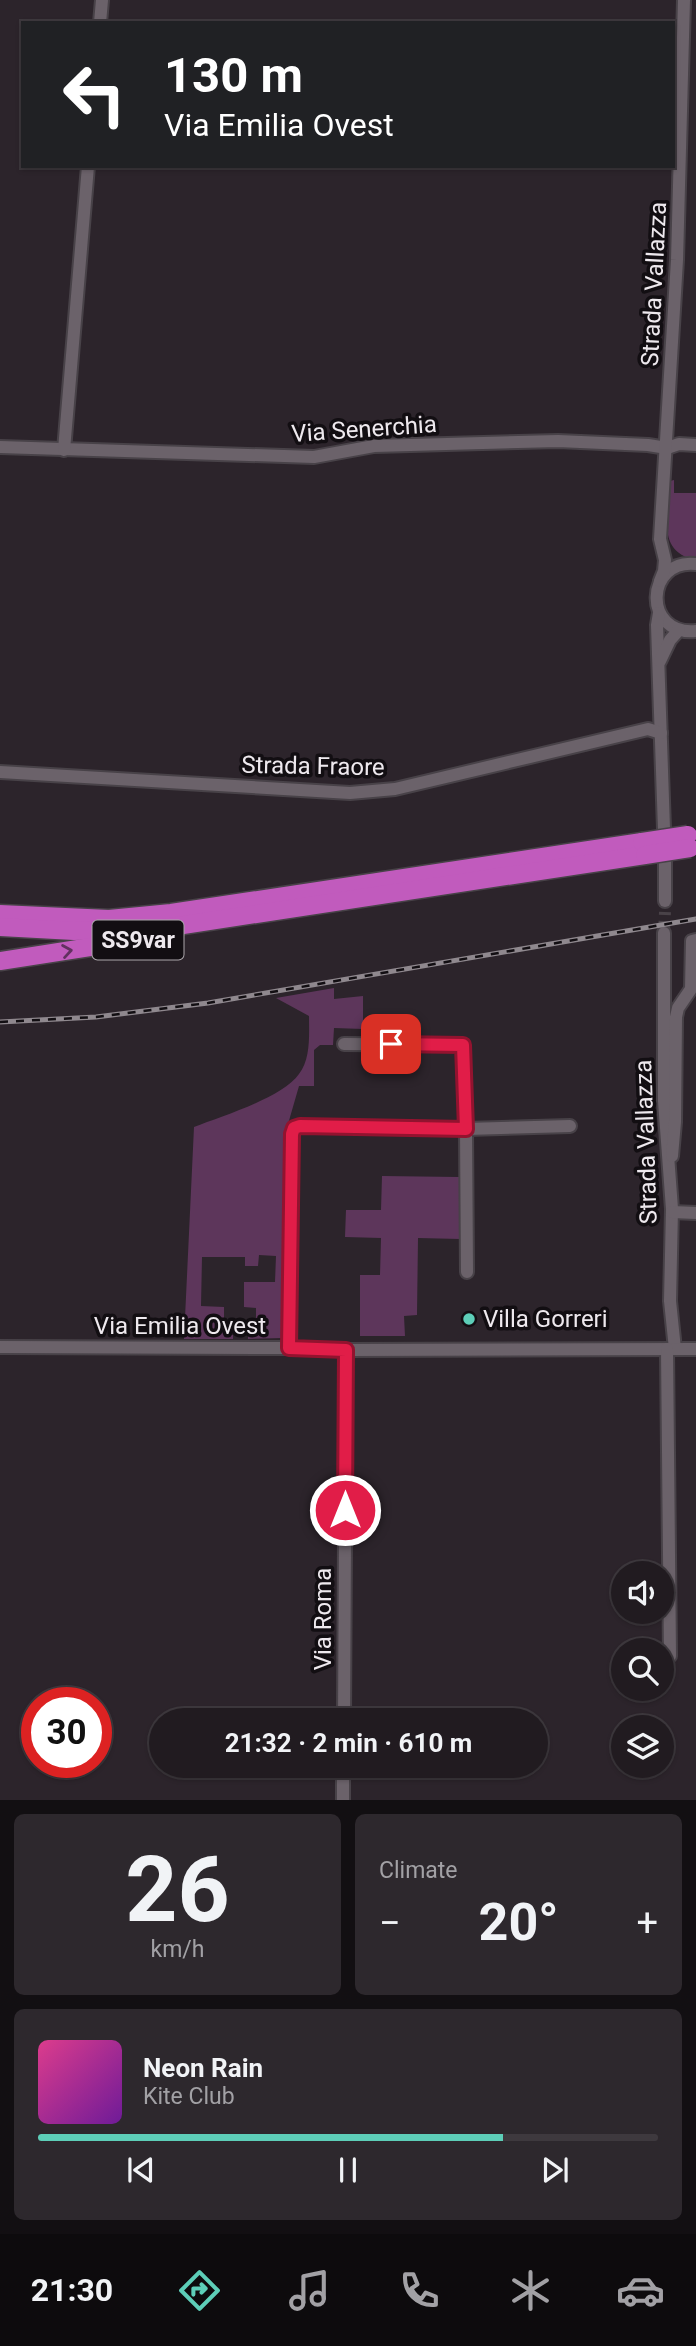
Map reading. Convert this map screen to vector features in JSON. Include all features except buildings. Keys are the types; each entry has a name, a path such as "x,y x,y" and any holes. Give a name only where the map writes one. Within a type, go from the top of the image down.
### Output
{"highway":[{"path":"0,914 109,919 172,914 693,842"},
{"path":"0,927 74,931 157,929 275,912 643,848"},
{"name":"SS9var","path":"0,961 231,926 275,912"}],"street":[{"path":"100,21 102,0"},
{"name":"Strada Vallazza","path":"664,829 657,625 659,613 656,597 664,571 660,538 677,260 684,0"},
{"path":"64,450 88,168"},
{"name":"Via Senerchia","path":"0,447 314,457 374,446 558,441 667,448 679,444 696,445"},
{"path":"662,528 666,543 674,555 694,564"},
{"path":"660,581 673,568 694,564"},
{"path":"659,613 671,626 679,630 696,631"},
{"path":"659,661 670,639 679,630"},
{"name":"Strada Fraore","path":"0,772 351,793 395,789 648,729 661,733"},
{"path":"665,861 665,907"},
{"name":"Strada Vallazza","path":"664,933 664,1101 671,1212 671,1349 666,1394 670,1638"},
{"path":"670,1188 675,1122 676,1017 678,1008 691,989 692,941 696,940"},
{"path":"344,1044 463,1045 467,1272"},
{"path":"289,1348 294,1128 466,1129 567,1126"},
{"path":"671,1212 696,1213"},
{"name":"Via Emilia Ovest","path":"0,1347 696,1349"},
{"name":"Via Roma","path":"344,1708 346,1350"},
{"path":"343,1778 343,1800"}],"shaded area":[{"path":"674,480 674,493 696,493 696,560 675,549 667,532 670,481"},
{"path":"334,988 334,999 363,996 363,1029 334,1028 333,1045 320,1045 314,1050 314,1086 299,1086 286,1131 282,1338 248,1339 248,1335 256,1335 256,1308 244,1307 244,1282 275,1282 276,1256 259,1255 258,1266 245,1266 245,1257 202,1257 201,1306 224,1307 224,1335 233,1335 233,1339 184,1339 194,1127 251,1105 291,1083 306,1061 309,1016 276,998"},
{"path":"382,1176 461,1179 460,1239 418,1238 417,1315 404,1316 405,1336 360,1336 360,1275 380,1275 381,1238 345,1237 346,1210 381,1210"}],"tunnel":[{"path":"664,933 665,912"}],"railway":[{"path":"0,1022 96,1017 208,1003 696,919"}],"place":[{"name":"Villa Gorreri","path":"469,1319"}],"route":[{"path":"345,1510 346,1350 289,1348 292,1134 294,1128 300,1126 466,1129 463,1045 391,1044"}]}
